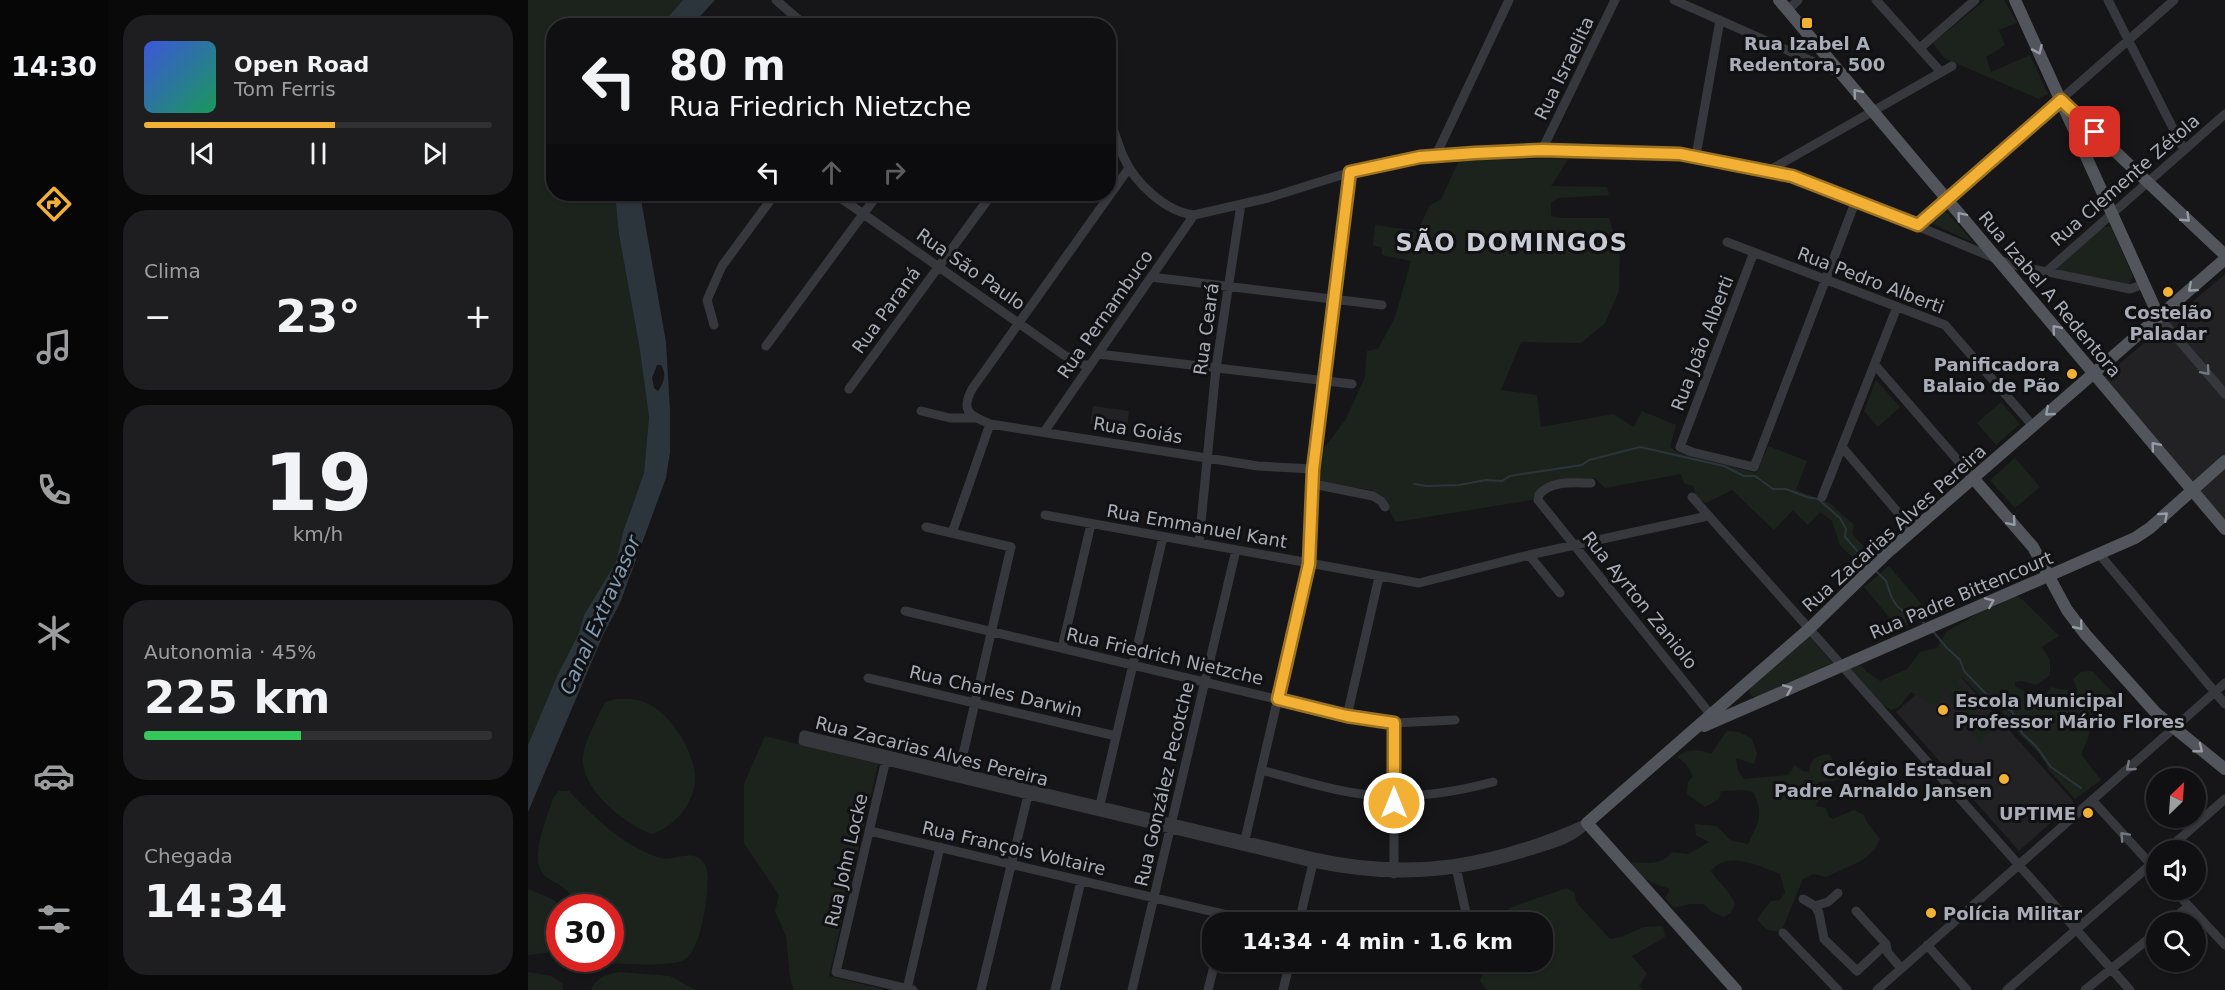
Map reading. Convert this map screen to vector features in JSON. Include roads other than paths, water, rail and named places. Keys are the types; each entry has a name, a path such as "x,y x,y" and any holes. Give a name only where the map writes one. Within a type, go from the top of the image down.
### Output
{"main road":[{"name":"Rua Izabel A Redentora","path":"1779,0 2225,529"},
{"path":"2015,0 2159,316"},
{"path":"2061,100 2225,257"},
{"name":"Rua Zacarias Alves Pereira","path":"1713,718 1735,693 1809,629 1878,561 2225,257"},
{"name":"Rua Padre Bittencourt","path":"1692,731 1713,718 1744,708 2100,555 2143,533 2225,461"},
{"path":"1973,478 2026,539 2075,622 2145,702 2174,729 2225,769"},
{"path":"1750,681 1746,689 1747,695 1760,701"},
{"path":"1735,693 1744,698 1744,708"},
{"name":"Rua Zacarias Alves Pereira","path":"1587,824 1692,731"},
{"path":"1587,824 1736,990"}],"street":[{"path":"776,0 797,18"},
{"path":"1436,155 1509,0"},
{"name":"Rua Israelita","path":"1542,150 1615,0"},
{"path":"1674,0 1842,75"},
{"path":"1788,10 1798,0"},
{"path":"1876,0 1941,72"},
{"path":"1920,48 1975,0"},
{"path":"2108,0 2184,150"},
{"path":"1918,225 2174,0"},
{"path":"1696,156 1720,20"},
{"path":"1770,170 1952,66"},
{"name":"Rua Clemente Zétola","path":"2046,272 2225,114"},
{"path":"1116,139 1129,168 1145,187 1179,211 1194,215 1394,161 1436,155 1542,150 1664,152 1770,170 1808,181 1918,225 1999,261 2130,289 2144,284"},
{"path":"1116,186 1129,168"},
{"path":"1244,843 1309,564 1313,470 1350,172"},
{"path":"1826,279 1856,200"},
{"path":"714,325 708,296 722,266 770,201"},
{"name":"Rua São Paulo","path":"846,201 1071,359 1084,365 1090,364"},
{"path":"766,346 873,201"},
{"name":"Rua Paraná","path":"849,388 987,201"},
{"path":"1019,323 1106,201"},
{"name":"Rua Ceará","path":"1199,543 1216,368 1241,204"},
{"name":"Rua Pernambuco","path":"1044,432 1194,215"},
{"name":"Rua Pedro Alberti","path":"1728,242 1945,326 2032,426"},
{"name":"Rua João Alberti","path":"1754,252 1680,447 1692,452 1754,467 1826,279"},
{"path":"1151,277 1382,305"},
{"path":"1822,497 1897,307"},
{"path":"2159,316 2225,394"},
{"name":"Rua Goiás","path":"1019,323 972,389 965,404 967,410 977,418 990,424 1258,466 1313,470"},
{"path":"1098,354 1352,384"},
{"path":"1875,365 1973,478"},
{"path":"921,411 950,418 977,418"},
{"path":"952,533 990,424"},
{"path":"1842,447 1914,530"},
{"name":"Rua Ayrton Zaniolo","path":"1591,483 1564,484 1546,488 1539,495 1538,500 1713,718"},
{"path":"1313,484 1373,496 1385,507"},
{"path":"1692,497 2130,990"},
{"name":"Rua Emmanuel Kant","path":"1045,515 1415,583 1529,555"},
{"path":"1560,593 1529,555 1708,516"},
{"path":"1062,648 1091,524"},
{"path":"926,527 1011,547 958,775"},
{"path":"1100,809 1163,537"},
{"name":"Rua González Pecotche","path":"1132,990 1236,550"},
{"path":"2100,555 2225,704"},
{"path":"1347,716 1379,577"},
{"name":"Rua Friedrich Nietzche","path":"905,611 1347,716 1394,723 1455,720"},
{"name":"Rua Charles Darwin","path":"868,678 1116,736"},
{"path":"1877,990 2225,683"},
{"path":"1394,723 1394,871"},
{"name":"Rua Zacarias Alves Pereira","path":"887,758 803,741 804,735 887,758 1314,860 1394,871 1456,867 1553,838 1587,824"},
{"name":"Rua John Locke","path":"887,758 836,972 910,989"},
{"path":"1261,770 1353,792 1394,796 1438,794 1493,782"},
{"path":"981,990 1028,792"},
{"path":"2178,840 2225,799"},
{"path":"2092,801 2146,856"},
{"name":"Rua François Voltaire","path":"870,831 1154,898 1202,912"},
{"path":"910,989 940,848"},
{"path":"1301,912 1314,860"},
{"path":"1456,867 1466,912"},
{"path":"2007,990 2146,872"},
{"path":"1055,990 1081,881"},
{"path":"1815,906 1828,902 1838,893"},
{"path":"1803,899 1815,906 1822,920 1824,939 1857,971 1886,944"},
{"path":"2183,900 2222,942"},
{"path":"2182,912 2189,906"},
{"path":"1857,911 1886,944 1888,953 1901,968"},
{"path":"2222,942 2225,930"},
{"path":"1783,933 1838,990"},
{"path":"2085,990 2146,941"},
{"path":"1927,945 1967,990"},
{"path":"1208,990 1212,972"},
{"path":"1283,990 1288,972"}],"water":[{"path":"683,0 715,0 698,18 667,18"},
{"name":"Canal Extravasor","path":"616,201 641,201 666,342 670,452 666,478 620,603 603,635 528,812 528,745 557,676 579,633 584,615 616,562 623,532 644,473 649,417 639,344 619,235","holes":["657,365 661,365 664,372 662,385 658,391 654,388 652,378"]}],"waterway":[{"path":"1414,484 1459,485 1486,480 1502,481 1510,476 1582,465 1589,460 1640,447 1724,466 1744,476 1755,476 1773,489 1786,489 1818,499 1840,518 1846,529 1845,537 1868,563"},
{"path":"1876,571 1886,581 1897,606 1915,615 1926,625"},
{"path":"1932,630 1960,660 1964,671 1995,703 2012,711 2022,733 2036,746 2051,767 2081,788"}],"place":[{"name":"Rua Izabel A Redentora, 500","path":"1807,23"},
{"name":"Costelão Paladar","path":"2168,292"},
{"name":"Panificadora Balaio de Pão","path":"2072,374"},
{"name":"Escola Municipal Professor Mário Flores","path":"1943,710"},
{"name":"Colégio Estadual Padre Arnaldo Jansen","path":"2004,779"},
{"name":"UPTIME","path":"2088,813"},
{"name":"Polícia Militar","path":"1931,913"}],"district":[{"name":"SÃO DOMINGOS","path":"1512,243"}]}
